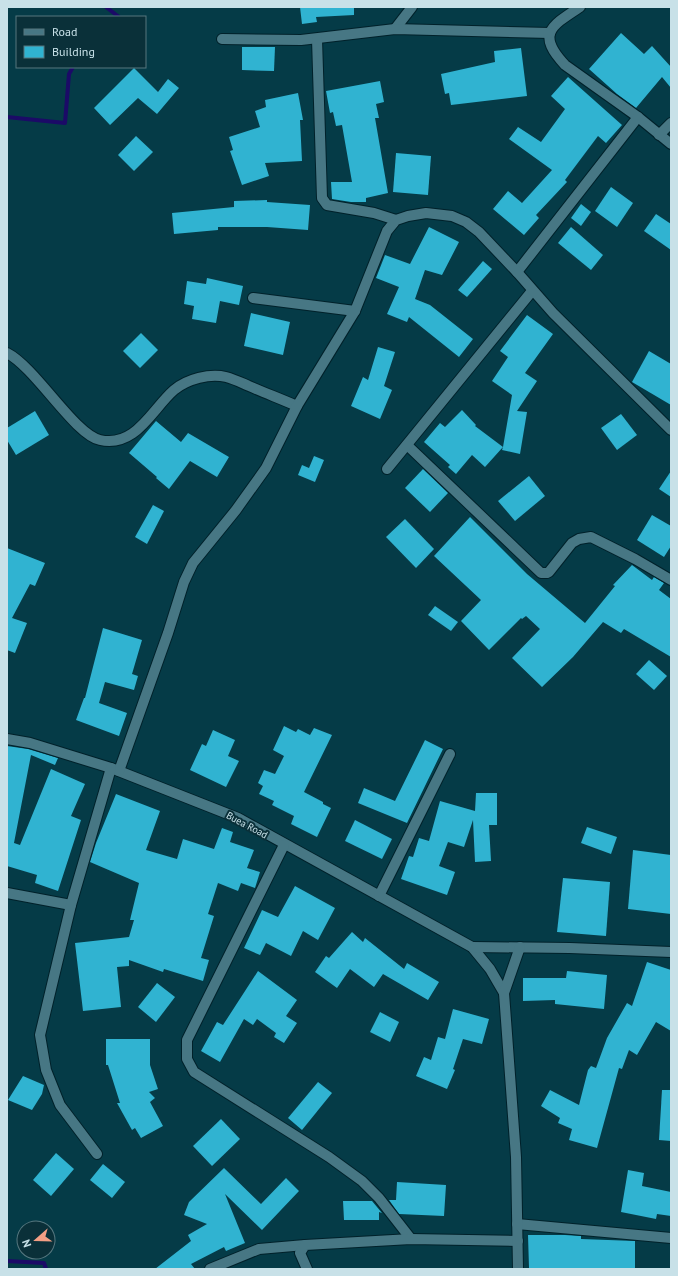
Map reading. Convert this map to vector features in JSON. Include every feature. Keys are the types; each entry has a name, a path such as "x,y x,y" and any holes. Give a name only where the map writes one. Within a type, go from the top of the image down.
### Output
{"street":[{"path":"395,29 412,7"},
{"path":"580,7 555,23 550,33 550,44 556,56 565,65 638,117 671,144"},
{"path":"222,39 317,39 395,29 550,33"},
{"path":"317,39 322,198 324,203 374,213 396,220"},
{"path":"518,272 638,117"},
{"path":"659,135 671,123"},
{"path":"98,1154 60,1105 46,1070 40,1035 71,905 115,769 168,633 184,582 193,563 252,490 266,468 297,406 355,311 386,231 396,220 426,213 452,216 466,222 479,232 518,272 532,291 671,430"},
{"path":"387,469 532,291"},
{"path":"253,298 355,311"},
{"path":"7,353 24,366 83,430 99,440 116,440 130,436 175,389 193,380 208,376 226,377 297,406"},
{"path":"407,445 542,573 549,572 572,543 579,539 592,537 635,559 671,580"},
{"name":"Buea Road","path":"7,739 30,743 115,769 238,818 284,845 472,947"},
{"path":"379,896 450,754"},
{"path":"284,845 270,868 187,1040 187,1059 194,1072 329,1157 362,1181 379,1198 411,1239"},
{"path":"7,893 71,905"},
{"path":"472,947 520,947 671,952"},
{"path":"472,947 490,969 504,993"},
{"path":"518,1269 516,1157 504,993 520,947"},
{"path":"517,1224 671,1238"},
{"path":"210,1269 259,1249 411,1239 518,1241"},
{"path":"305,1245 300,1253 307,1269"}],"building":[{"path":"300,7 354,7 354,15 316,17 317,22 302,24"},
{"path":"621,33 644,54 652,46 671,67 671,88 662,77 636,108 617,94 589,69"},
{"path":"242,47 275,47 274,71 242,70"},
{"path":"521,48 527,96 451,105 449,93 445,94 441,74 495,62 494,51"},
{"path":"134,68 158,92 168,79 179,88 157,114 138,98 110,125 94,108"},
{"path":"568,77 622,125 606,143 598,136 565,180 567,182 536,215 539,218 524,235 493,209 508,191 522,203 552,170 509,139 518,127 541,142 565,109 551,96"},
{"path":"380,81 384,102 376,104 379,118 375,118 388,193 366,198 366,202 351,202 332,199 331,182 352,182 342,125 336,126 333,112 330,113 326,91"},
{"path":"298,93 303,120 300,120 302,161 265,163 269,176 242,185 230,151 233,150 229,137 260,127 255,111 266,107 265,100"},
{"path":"136,136 153,152 134,171 118,155"},
{"path":"396,153 431,156 428,195 393,192"},
{"path":"611,187 633,203 617,227 595,211"},
{"path":"267,200 267,202 310,205 308,230 267,227 218,227 218,230 174,234 172,213 234,207 234,201"},
{"path":"581,204 591,212 581,226 571,218"},
{"path":"656,214 671,224 671,250 644,231"},
{"path":"429,227 459,242 442,275 425,270 415,299 430,305 473,339 459,357 409,317 407,322 387,314 399,287 376,278 385,255 410,264"},
{"path":"571,227 603,255 591,270 558,243"},
{"path":"483,261 492,269 467,297 458,290"},
{"path":"207,278 243,286 239,305 220,301 216,323 192,319 194,306 184,304 187,281 206,284"},
{"path":"251,313 290,322 283,355 244,346"},
{"path":"527,315 553,334 525,373 537,381 517,411 527,412 520,454 502,450 512,395 492,381 508,357 500,351"},
{"path":"141,333 158,350 140,368 123,351"},
{"path":"378,347 395,352 384,386 392,390 380,419 351,406 363,377 368,380"},
{"path":"649,351 671,364 671,405 632,382"},
{"path":"462,410 476,425 475,426 503,447 485,467 472,455 456,474 448,467 450,465 424,442 440,423 445,427"},
{"path":"35,411 49,435 16,455 7,440 7,428"},
{"path":"621,414 637,435 617,450 601,428"},
{"path":"156,421 181,442 188,433 229,457 217,477 190,461 169,489 156,478 157,477 129,453"},
{"path":"314,456 324,460 315,482 298,475 302,465 309,468"},
{"path":"423,469 448,493 430,512 405,488"},
{"path":"671,471 671,497 659,489"},
{"path":"529,476 545,496 515,521 498,501"},
{"path":"153,505 164,511 147,544 135,537"},
{"path":"652,515 671,526 671,546 664,557 637,540"},
{"path":"470,517 527,574 585,623 615,586 613,585 632,565 652,580 654,577 664,583 659,590 671,599 671,657 624,629 621,633 603,622 573,657 542,687 512,658 540,629 526,616 522,619 521,618 489,650 461,621 481,600 434,556"},
{"path":"405,519 434,549 416,568 386,537"},
{"path":"7,548 45,563 35,586 30,584 12,618 27,623 15,653 7,650"},
{"path":"435,606 458,622 451,631 428,615"},
{"path":"103,628 142,640 132,674 138,676 134,690 105,682 99,703 127,713 119,736 76,720 85,698"},
{"path":"649,660 667,676 654,690 636,674"},
{"path":"284,726 296,732 298,729 310,735 314,728 332,735 304,792 331,808 317,837 291,824 294,816 272,805 274,801 259,794 263,786 258,783 264,770 275,774 284,756 273,750"},
{"path":"213,730 235,740 228,756 239,761 226,787 190,770 202,744 206,746"},
{"path":"425,740 443,749 407,823 358,803 364,788 395,801"},
{"path":"7,746 28,749 58,758 55,765 31,755 14,843 20,845 51,769 85,784 71,816 81,820 58,891 35,883 37,875 7,866"},
{"path":"476,793 497,793 497,825 489,825 491,861 475,862 473,820 464,847 448,842 439,866 455,872 447,895 401,879 409,856 413,857 419,838 429,841 440,801 475,811"},
{"path":"116,794 160,811 146,850 177,859 183,839 214,849 222,828 233,832 230,842 254,850 247,868 260,872 255,888 241,883 238,891 218,883 208,914 214,916 201,958 209,960 203,981 164,969 163,972 129,960 129,966 117,967 121,1007 83,1011 75,943 129,937 134,920 130,920 139,883 90,862"},
{"path":"355,820 392,839 382,859 345,841"},
{"path":"587,827 617,837 611,854 581,843"},
{"path":"633,850 671,855 671,914 628,909"},
{"path":"563,878 610,882 606,936 557,932"},
{"path":"295,886 335,908 318,940 303,931 291,956 266,943 260,955 244,948 262,910 278,917"},
{"path":"352,932 363,942 365,938 404,969 407,963 439,982 428,1000 383,974 374,987 350,969 337,988 315,972 326,956 329,958"},
{"path":"647,962 671,970 671,1031 656,1022 637,1055 629,1050 622,1069 619,1068 597,1148 569,1140 572,1129 558,1123 560,1118 541,1106 550,1090 579,1105 588,1070 591,1066 596,1068 607,1038 627,1003 632,1006"},
{"path":"258,971 297,1000 286,1016 297,1023 284,1043 274,1037 276,1033 257,1019 253,1025 244,1019 220,1062 201,1051 217,1022 223,1025"},
{"path":"567,971 607,975 604,1009 555,1004 555,1000 523,1001 523,978 566,978"},
{"path":"157,983 175,997 156,1022 138,1007"},
{"path":"453,1009 489,1019 482,1044 463,1039 453,1069 455,1070 447,1089 416,1076 424,1057 431,1060 438,1037 445,1039"},
{"path":"380,1012 399,1022 390,1042 370,1032"},
{"path":"106,1039 150,1039 150,1065 158,1089 149,1092 155,1098 150,1102 163,1126 141,1138 135,1128 132,1130 117,1103 120,1103 108,1065 106,1065"},
{"path":"23,1076 44,1085 42,1094 32,1110 8,1100"},
{"path":"318,1082 332,1093 302,1130 288,1118"},
{"path":"662,1090 671,1090 671,1141 659,1140"},
{"path":"221,1119 240,1139 212,1166 193,1146"},
{"path":"56,1153 74,1169 51,1196 33,1180"},
{"path":"103,1164 125,1182 112,1198 90,1180"},
{"path":"224,1168 261,1204 286,1178 299,1191 262,1230 225,1194 245,1243 226,1251 224,1247 191,1264 195,1269 155,1269 191,1241 188,1235 207,1224 184,1215 189,1202"},
{"path":"628,1170 644,1173 642,1186 671,1192 671,1216 657,1214 656,1219 621,1212"},
{"path":"397,1182 446,1185 444,1216 399,1214 389,1200 396,1200"},
{"path":"343,1201 372,1201 382,1213 379,1212 379,1220 344,1220"},
{"path":"528,1235 565,1235 581,1236 581,1239 635,1241 635,1269 529,1268"}],"waterway":[{"path":"106,7 118,16"},
{"path":"7,117 65,123 69,74 72,68"},
{"path":"7,1261 44,1263 46,1269"}]}
